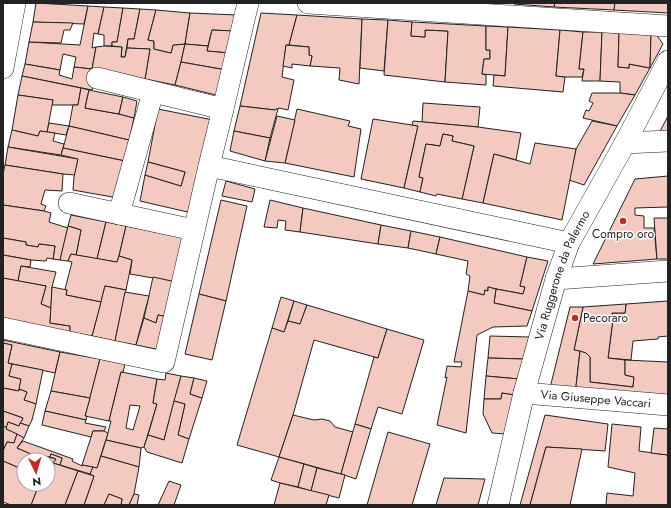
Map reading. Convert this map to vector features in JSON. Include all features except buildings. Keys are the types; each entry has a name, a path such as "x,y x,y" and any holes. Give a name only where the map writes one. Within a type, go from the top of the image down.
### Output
{"street":[{"path":"4,55 15,3"},
{"path":"3,328 164,362 248,3"},
{"path":"308,3 668,26"},
{"name":"Via Ruggerone da Palermo","path":"498,505 524,393 556,279 569,243 625,143 668,61"},
{"path":"97,78 223,109"},
{"path":"119,214 153,92"},
{"path":"625,143 668,141"},
{"path":"209,166 569,243"},
{"path":"69,203 194,230"},
{"path":"556,279 668,271"},
{"name":"Via Giuseppe Vaccari","path":"524,393 668,405"}],"place":[{"name":"Compro oro","path":"623,221"},
{"name":"Pecoraro","path":"575,318"}]}
